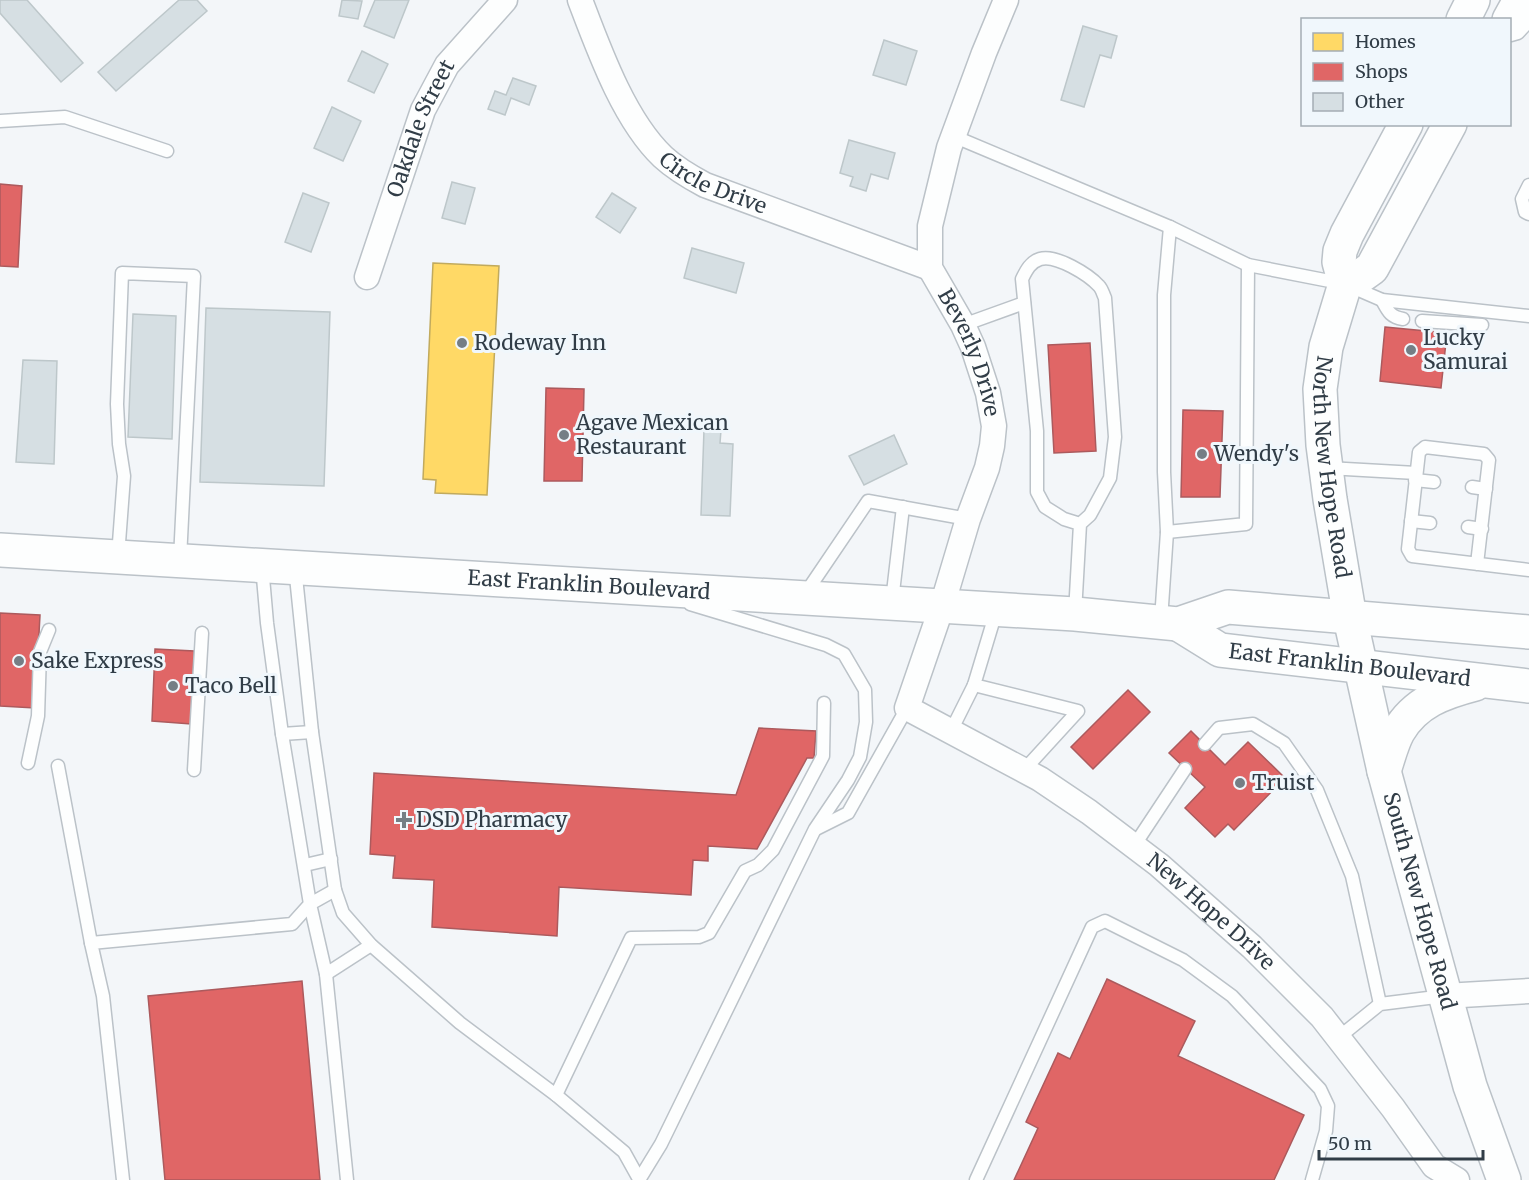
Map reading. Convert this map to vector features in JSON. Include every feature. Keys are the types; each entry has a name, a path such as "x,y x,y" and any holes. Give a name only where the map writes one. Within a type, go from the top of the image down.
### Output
{"main road":[{"path":"1464,18 1473,0"},
{"path":"1510,18 1520,0"},
{"name":"North New Hope Road","path":"1350,618 1325,468 1320,389 1326,347 1345,284 1339,262 1340,251 1405,126"},
{"path":"1345,284 1372,268 1449,126"},
{"name":"East Franklin Boulevard","path":"0,550 1075,614 1169,623 1228,608 1529,632"},
{"name":"South New Hope Road","path":"1350,618 1384,771 1445,996 1470,1086 1504,1180"},
{"name":"East Franklin Boulevard","path":"1169,623 1220,651 1529,686"},
{"path":"1384,771 1398,732 1427,700 1487,681"}],"street":[{"name":"Oakdale Street","path":"367,277 423,110 447,65 505,0"},
{"name":"Circle Drive","path":"580,0 603,60 627,106 649,142 674,166 705,185 930,268"},
{"name":"Beverly Drive","path":"907,708 942,606 968,519 987,468 992,446 994,426 988,393 973,347 930,268 930,226 937,190 954,136 1006,0"},
{"name":"New Hope Drive","path":"907,708 1024,770 1089,812 1159,866 1252,948 1322,1017 1394,1108 1434,1166 1457,1180"},
{"path":"1445,996 1529,991"}],"lane":[{"path":"1511,35 1518,33 1529,21"},
{"path":"0,121 65,117 166,151"},
{"path":"954,136 1170,227 1248,265 1345,284 1382,300 1529,316"},
{"path":"1529,184 1522,199 1525,212 1529,214"},
{"path":"1169,623 1164,442 1164,295 1170,227"},
{"path":"1075,614 1080,524 1090,514 1110,478 1116,436 1105,298 1101,287 1081,271 1055,260 1041,259 1027,268 1022,279 1037,431 1037,492 1045,507 1064,519 1080,524"},
{"path":"1167,532 1246,524 1248,265"},
{"path":"118,556 124,476 117,404 122,273 194,276 180,560"},
{"path":"1382,300 1388,313 1403,319"},
{"path":"963,325 1024,303"},
{"path":"1422,321 1482,325"},
{"path":"1478,564 1489,460 1484,454 1425,447 1419,452 1410,521 1407,549 1412,556 1478,564 1529,570"},
{"path":"1325,468 1416,476 1434,483"},
{"path":"1472,487 1486,489"},
{"path":"802,598 868,501 968,519"},
{"path":"892,603 903,507"},
{"path":"1410,521 1430,523"},
{"path":"1468,527 1482,529"},
{"path":"262,564 282,734 310,904 326,974 347,1180"},
{"path":"295,566 312,732 335,890 343,913 371,945 460,1023 556,1095 624,1152 639,1179 661,1144 814,829 848,780 860,756 866,722 865,690 843,654 826,645 635,587"},
{"path":"951,731 974,685 997,610"},
{"path":"28,763 38,716 40,652 49,630"},
{"path":"194,770 202,633"},
{"path":"974,685 1078,711 1024,770"},
{"path":"556,1095 631,938 699,937 709,933 746,871 758,865 773,850 823,756 824,703"},
{"path":"814,829 848,813 907,708"},
{"path":"1204,744 1219,728 1253,724 1284,743 1317,790 1352,876 1380,1004"},
{"path":"282,734 312,732"},
{"path":"58,766 103,996 123,1180"},
{"path":"1134,846 1185,769"},
{"path":"305,866 331,859"},
{"path":"92,943 292,924 310,904 335,890"},
{"path":"976,1180 1092,927 1105,921 1183,960 1232,996 1320,1089 1328,1106 1326,1131 1312,1180"},
{"path":"326,974 371,945"},
{"path":"1338,1038 1380,1004 1445,996"}],"building: Homes":[{"name":"Rodeway Inn","path":"433,263 499,266 487,495 435,493 436,480 423,479"}],"building: Shops":[{"path":"0,184 22,186 18,267 0,266"},
{"path":"1385,327 1447,333 1441,388 1380,381"},
{"path":"1090,343 1096,451 1054,453 1048,345"},
{"name":"Agave Mexican Restaurant","path":"546,388 584,389 582,481 544,481"},
{"name":"Wendy's","path":"1183,410 1223,411 1220,497 1181,497"},
{"name":"Sake Express","path":"0,613 40,615 35,708 0,706"},
{"name":"Taco Bell","path":"155,649 194,651 191,724 152,721"},
{"path":"1128,690 1150,712 1093,769 1071,747"},
{"path":"759,728 816,731 814,758 807,758 757,849 708,846 708,861 693,860 691,895 559,887 557,936 432,927 434,880 393,878 395,856 370,854 374,773 736,795"},
{"name":"Truist","path":"1191,731 1225,765 1248,742 1285,778 1234,830 1228,824 1215,837 1185,808 1205,787 1169,753"},
{"path":"1107,979 1195,1021 1178,1056 1304,1115 1274,1180 1014,1180 1038,1128 1026,1122 1058,1053 1070,1059"},
{"path":"302,981 320,1180 165,1180 148,996"}],"building: Other":[{"path":"0,0 27,0 83,63 61,82 0,13"},
{"path":"179,0 197,0 207,11 116,91 98,72"},
{"path":"342,0 362,1 358,19 339,16"},
{"path":"375,0 409,0 394,38 364,26"},
{"path":"1083,26 1117,36 1111,58 1100,55 1084,107 1061,100"},
{"path":"884,40 917,51 906,85 873,75"},
{"path":"362,51 388,64 374,93 348,81"},
{"path":"513,78 536,86 529,105 511,98 505,115 488,109 495,91 506,95"},
{"path":"332,107 361,121 343,161 314,148"},
{"path":"849,140 895,153 888,179 871,174 866,191 850,186 853,177 840,173"},
{"path":"452,182 475,188 465,224 442,218"},
{"path":"303,193 329,203 311,252 285,242"},
{"path":"612,193 636,208 620,233 596,217"},
{"path":"692,248 744,263 736,293 684,278"},
{"path":"206,308 330,312 324,486 200,482"},
{"path":"133,314 176,316 172,439 128,437"},
{"path":"23,360 57,361 54,464 16,462"},
{"path":"704,430 721,430 720,443 733,444 730,516 701,515"},
{"path":"894,435 907,464 864,485 849,456"}],"place":[{"name":"Rodeway Inn","path":"462,343"},
{"name":"Lucky Samurai","path":"1411,350"},
{"name":"Agave Mexican Restaurant","path":"564,435"},
{"name":"Wendy's","path":"1202,454"},
{"name":"Sake Express","path":"19,661"},
{"name":"Taco Bell","path":"173,686"},
{"name":"Truist","path":"1240,783"},
{"name":"DSD Pharmacy","path":"404,820"}]}
